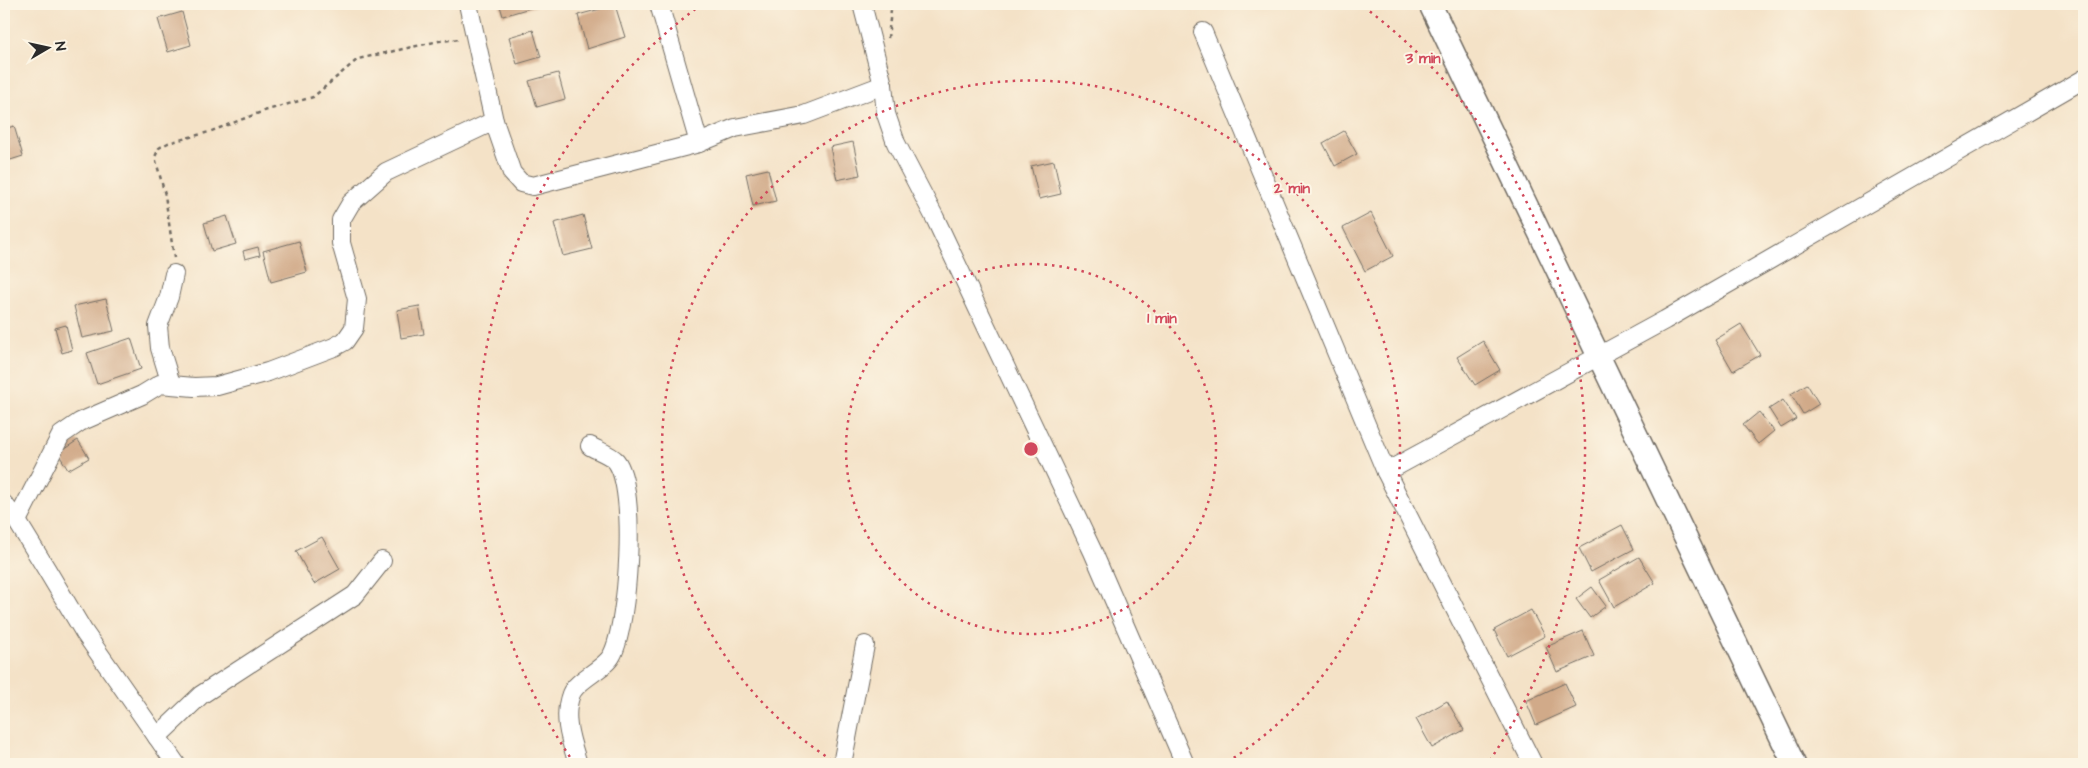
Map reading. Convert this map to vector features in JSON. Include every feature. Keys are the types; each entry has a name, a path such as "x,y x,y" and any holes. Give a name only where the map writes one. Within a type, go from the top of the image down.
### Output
{"street":[{"path":"468,4 494,121 512,173 521,183 533,186 699,143 735,128 804,115 883,85"},
{"path":"660,4 673,56 699,143"},
{"path":"862,4 883,85 886,114 896,143 935,218 1093,552 1185,764"},
{"path":"1430,4 1794,764"},
{"path":"1203,32 1386,472 1533,764"},
{"path":"1386,472 1665,320 2084,78"},
{"path":"17,521 61,434 80,422 142,395 160,384 194,387 217,386 239,382 334,347 345,341 354,328 357,299 341,242 341,220 351,203 386,172 494,121"},
{"path":"171,384 160,348 158,326 169,297 174,274"},
{"path":"578,764 569,736 566,712 572,692 612,657 622,628 628,549 627,491 625,484 616,461 590,446"},
{"path":"4,504 17,521 84,632 176,764"},
{"path":"157,736 201,695 355,595 382,561"},
{"path":"842,764 865,645"}],"path":[{"path":"174,274 174,255 165,195 155,156 159,148 168,143 210,132 264,111 313,97 358,59 440,41 474,37"}],"building":[{"path":"506,4 543,4 503,16 500,6"},
{"path":"615,5 625,37 587,49 578,15"},
{"path":"182,12 191,45 168,52 158,19"},
{"path":"533,30 541,57 517,64 509,37"},
{"path":"558,73 565,99 537,107 529,81"},
{"path":"14,126 23,156 4,162 4,129"},
{"path":"1344,131 1357,154 1335,166 1323,143"},
{"path":"853,142 860,175 837,180 830,147"},
{"path":"1054,161 1061,194 1039,199 1031,166"},
{"path":"768,169 776,201 753,206 746,174"},
{"path":"1371,213 1393,256 1365,271 1343,228"},
{"path":"583,215 592,249 563,256 554,223"},
{"path":"227,216 236,244 212,251 204,223"},
{"path":"299,241 307,272 271,282 263,251"},
{"path":"258,247 260,255 245,259 243,251"},
{"path":"106,299 114,331 82,338 74,306"},
{"path":"419,306 424,334 401,338 397,310"},
{"path":"1741,324 1760,355 1733,371 1715,340"},
{"path":"66,325 72,350 62,353 55,328"},
{"path":"131,338 141,369 97,384 87,353"},
{"path":"1483,341 1500,370 1475,385 1457,357"},
{"path":"1807,384 1819,404 1803,414 1791,394"},
{"path":"1783,400 1796,419 1781,428 1769,409"},
{"path":"1759,412 1774,431 1758,444 1743,425"},
{"path":"78,440 89,458 68,470 58,453"},
{"path":"1622,525 1634,549 1591,572 1579,548"},
{"path":"322,537 340,569 314,584 296,551"},
{"path":"1639,557 1655,583 1614,607 1599,580"},
{"path":"1592,587 1606,606 1590,618 1576,599"},
{"path":"1531,610 1545,636 1507,656 1494,630"},
{"path":"1583,631 1594,656 1557,672 1546,647"},
{"path":"1565,683 1576,707 1536,725 1526,701"},
{"path":"1447,701 1464,730 1432,748 1416,719"}]}
